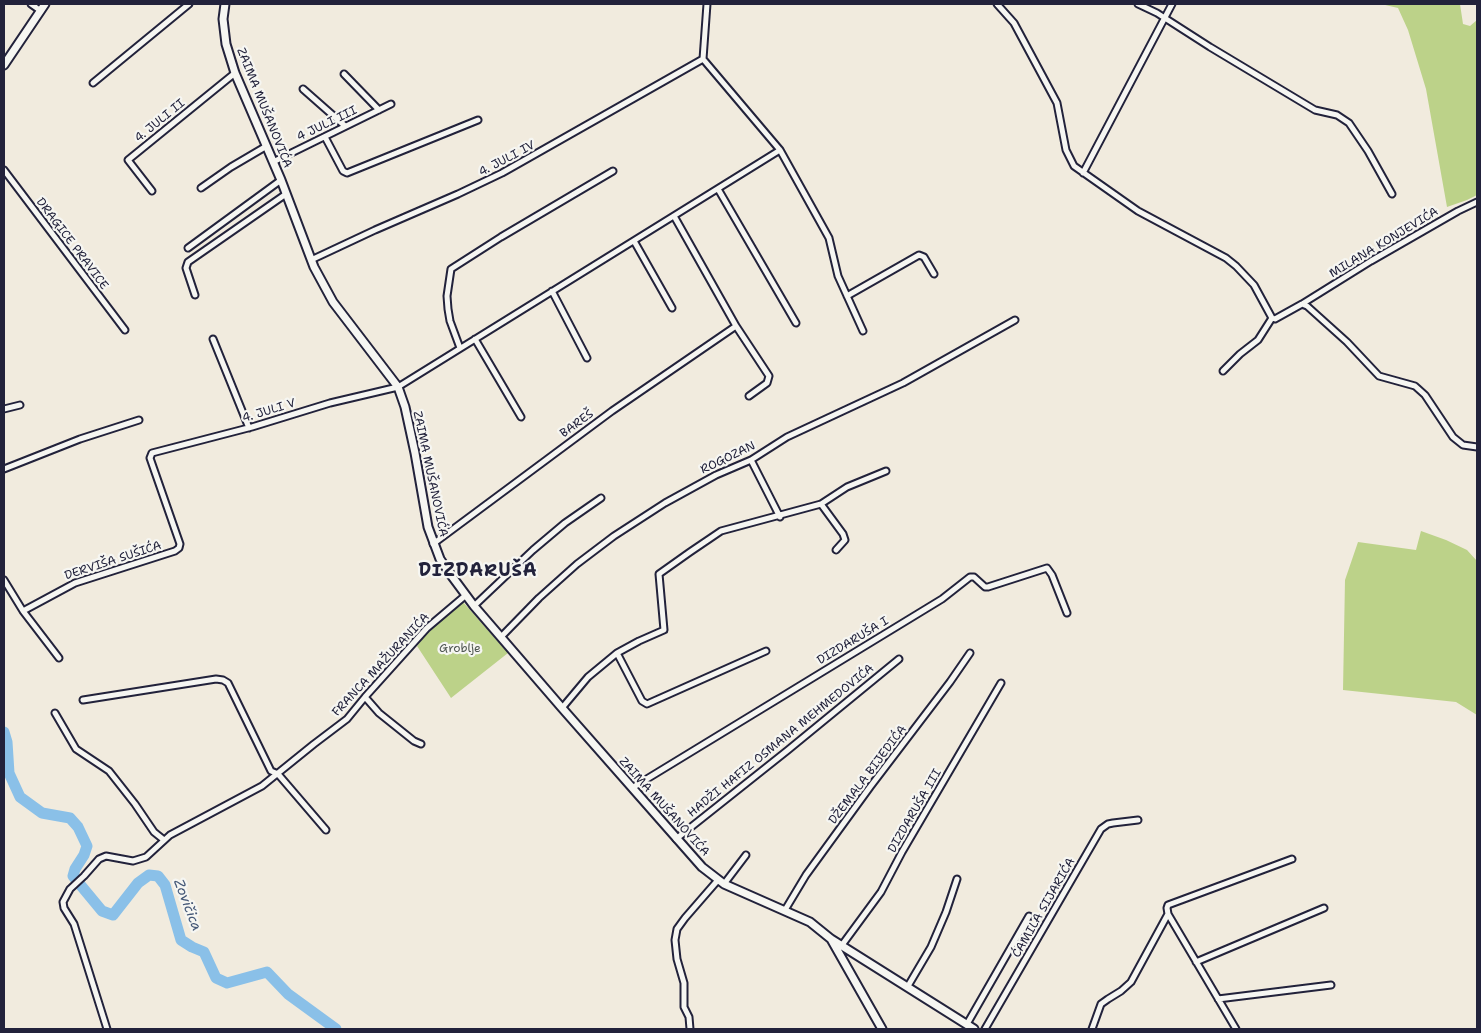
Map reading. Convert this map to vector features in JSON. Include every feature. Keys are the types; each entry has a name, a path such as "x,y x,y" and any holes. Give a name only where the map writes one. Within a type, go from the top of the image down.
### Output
{"street":[{"path":"31,4 40,11"},
{"path":"4,65 7,55 46,4"},
{"path":"94,83 190,4"},
{"name":"ZAIMA MUŠANOVIĆA","path":"224,4 223,19 226,44 235,73 265,147 281,180 311,260 330,298 398,387 405,407 415,453 425,514 440,559 474,606 702,867 721,882 810,922 831,939"},
{"path":"707,4 703,59 780,150 829,238 838,276 863,331"},
{"path":"997,4 1014,23 1057,103 1066,150 1074,166 1138,211 1226,258 1246,274 1254,285 1272,318 1258,340 1240,354 1223,372"},
{"path":"1138,4 1165,18 1315,110 1337,115 1349,122 1392,194"},
{"path":"1083,173 1172,4"},
{"name":"4. JULI IV","path":"311,260 502,173 703,59"},
{"name":"4. JULI II","path":"152,191 128,160 235,73"},
{"path":"344,74 379,110"},
{"path":"303,90 345,126"},
{"name":"4 JULI III","path":"273,162 391,104"},
{"path":"325,137 343,171 347,173 478,120"},
{"path":"201,188 265,147"},
{"path":"398,387 780,150"},
{"name":"DRAGICE PRAVICE","path":"4,170 125,330"},
{"path":"460,348 450,321 448,309 447,296 451,269 613,171"},
{"path":"188,248 281,180"},
{"path":"718,189 796,323"},
{"path":"195,295 186,268 188,262 286,194"},
{"name":"MILANA KONJEVIĆA","path":"1272,318 1275,319 1302,304 1370,261 1477,202"},
{"path":"674,216 736,326 769,376 767,383 748,396"},
{"path":"634,240 672,308"},
{"path":"847,296 919,255 924,257 934,274"},
{"path":"552,291 587,358"},
{"path":"1302,304 1347,342 1379,376 1415,386 1426,396 1452,437 1462,445 1477,447"},
{"name":"ROGOZAN","path":"501,637 539,598 577,564 664,502 716,475 751,460 787,437 903,383 1014,320"},
{"name":"BAREŠ","path":"434,544 612,411 736,326"},
{"path":"213,339 249,428"},
{"path":"475,339 521,417"},
{"name":"4. JULI V","path":"150,458 152,454 249,428 330,403 398,387"},
{"path":"4,409 20,405"},
{"path":"4,468 80,439 139,420"},
{"name":"DERVIŠA SUŠIĆA","path":"23,611 75,583 175,551 179,548 180,544 150,458"},
{"path":"751,460 780,517"},
{"path":"562,708 588,677 618,653 664,630 659,574 721,531 780,517 821,504 847,488 886,471"},
{"path":"474,606 533,550 565,523 601,498"},
{"path":"821,504 843,534 845,540 836,550"},
{"name":"DIZDARUŠA I","path":"632,788 942,599 970,577 974,577 985,587 988,587 1047,568 1052,575 1067,613"},
{"path":"4,580 23,611 59,658"},
{"name":"FRANCA MAŽURANIĆA","path":"107,1029 74,924 64,908 63,902 70,889 99,859 106,856 133,861 146,857 170,835 262,786 348,719 365,697 427,628 466,595"},
{"path":"618,653 642,701 646,704 766,651"},
{"name":"DŽEMALA BIJEDIĆA","path":"784,910 806,875 970,653"},
{"name":"HADŽI HAFIZ OSMANA MEHMEDOVIĆA","path":"676,839 899,659"},
{"path":"83,700 216,679 223,680 228,683 271,771 278,774 326,830"},
{"name":"DIZDARUŠA III","path":"842,945 881,892 902,852 1001,683"},
{"path":"365,697 379,713 414,741 422,744"},
{"path":"55,713 76,749 109,771 154,832 164,840"},
{"name":"ĆAMILA SIJARIĆA","path":"985,1029 1102,829 1113,822 1138,820"},
{"path":"690,1029 689,1017 684,1007 684,983 677,959 675,940 677,930 685,918 746,855"},
{"path":"1236,1029 1168,914 1167,908 1168,905 1292,859"},
{"path":"908,986 931,947 946,912 957,879"},
{"path":"1196,962 1324,908"},
{"path":"1092,1029 1101,1004 1121,991 1130,982 1168,914"},
{"name":"ĆAMILA SIJARIĆA","path":"967,1024 1029,916"},
{"path":"831,939 974,1029"},
{"path":"831,939 882,1029"},
{"path":"1218,999 1331,985"}],"green space":[{"path":"1381,4 1460,4 1463,24 1470,26 1477,20 1477,195 1467,200 1447,207 1426,89 1408,30 1398,8"},
{"path":"1421,531 1467,550 1477,561 1477,715 1456,702 1343,690 1345,580 1358,542 1416,550"},
{"name":"Groblje","path":"463,602 508,653 451,698 417,646 426,634"}],"waterway":[{"name":"Zovičica","path":"4,732 7,742 9,773 20,797 42,813 70,818 78,827 87,846 73,876 102,911 113,915 138,883 149,875 158,876 165,885 181,940 204,952 216,978 227,983 267,972 288,994 336,1029"}],"district":[{"name":"DIZDARUŠA","path":"478,571"}]}
